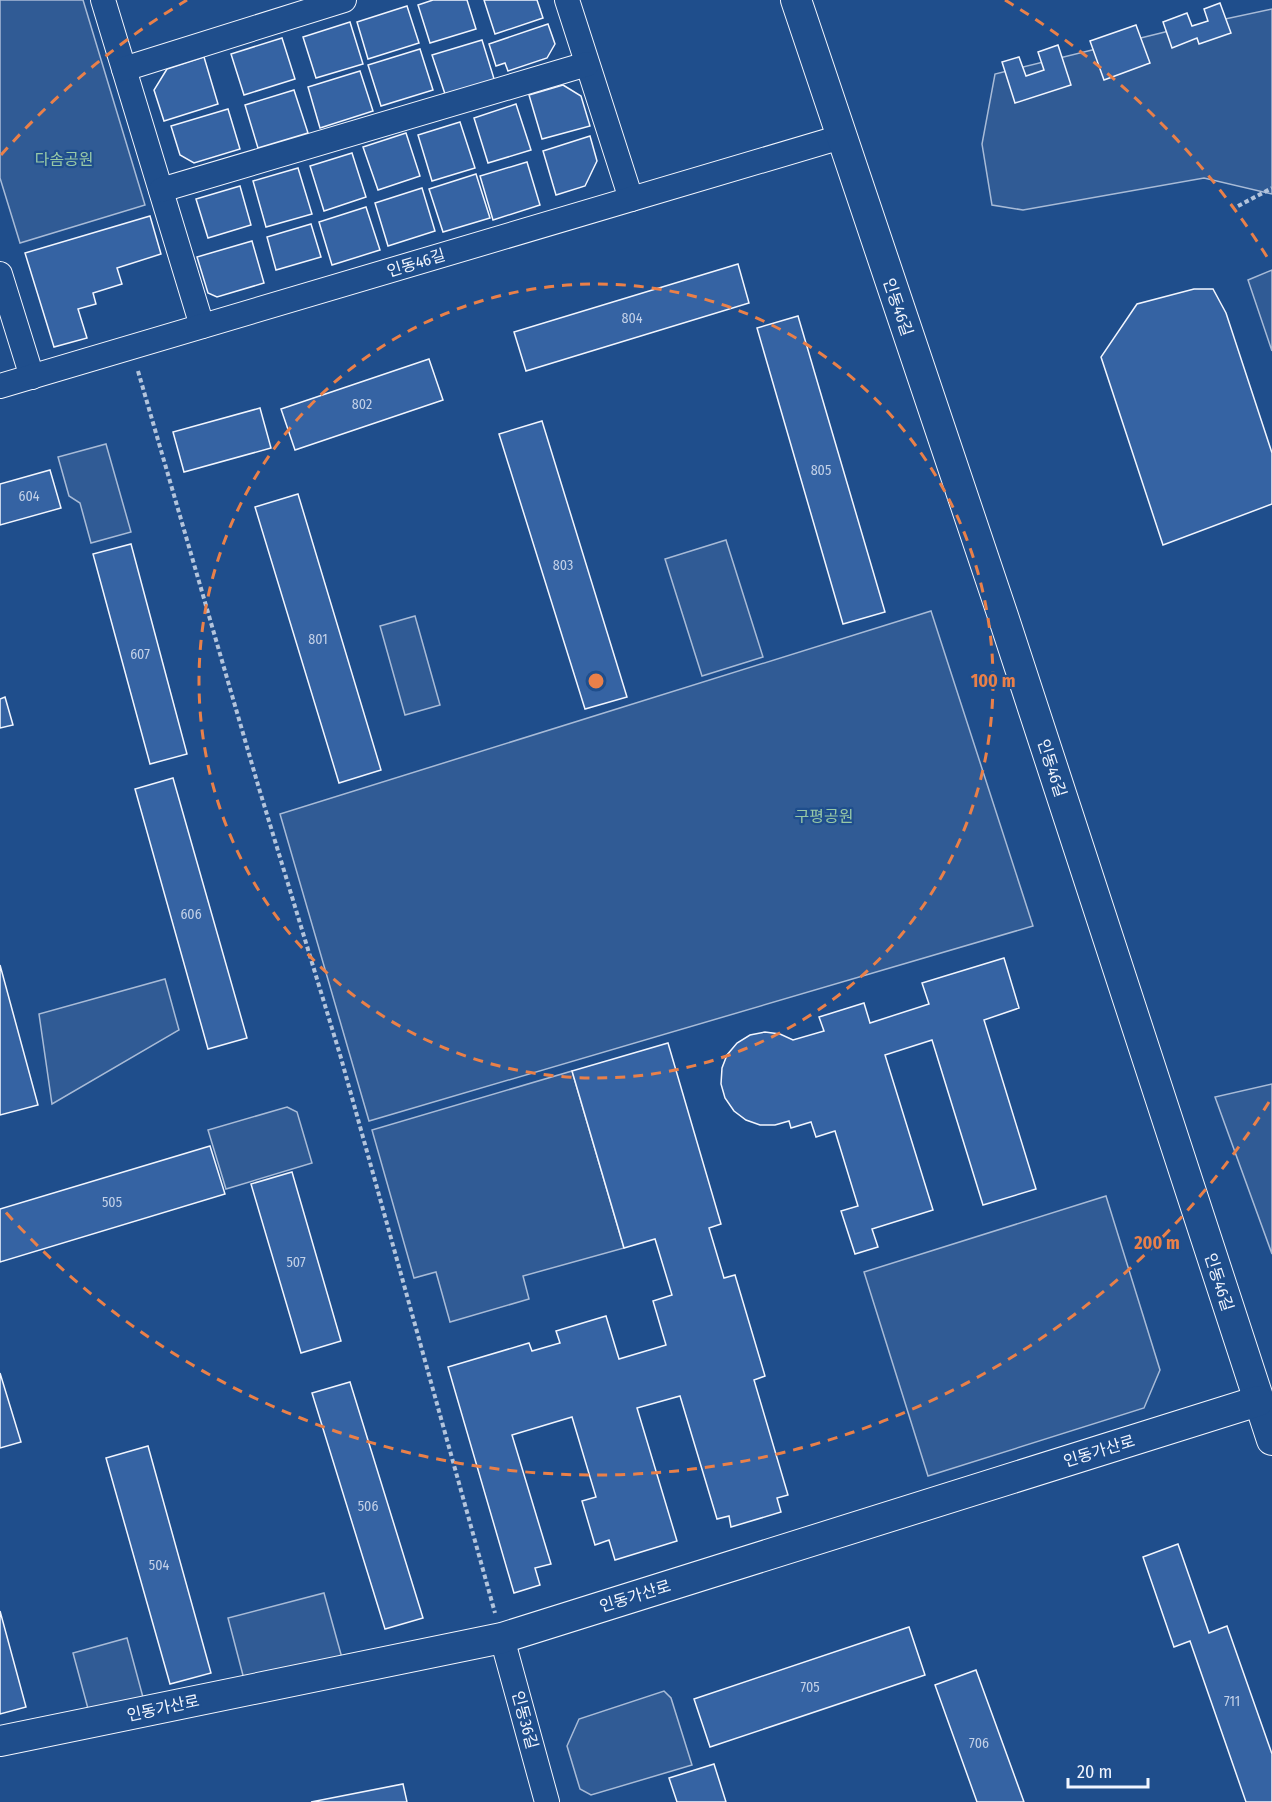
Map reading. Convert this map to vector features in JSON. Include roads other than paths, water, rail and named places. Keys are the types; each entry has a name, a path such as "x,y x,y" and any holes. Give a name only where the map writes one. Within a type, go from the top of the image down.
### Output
{"street":[{"path":"103,0 202,326"},
{"path":"124,69 344,0"},
{"path":"567,0 631,199"},
{"name":"인동46길","path":"796,0 1003,616 1258,1401"},
{"path":"160,190 587,63"},
{"name":"인동46길","path":"0,387 841,137"},
{"path":"0,274 32,377"},
{"path":"1258,1401 1272,1440"},
{"name":"인동가산로","path":"0,1741 502,1638 1258,1401"},
{"name":"인동36길","path":"502,1638 547,1802"}],"park label":[{"name":"다솜공원","path":"64,159"},
{"name":"구평공원","path":"824,816"}]}
